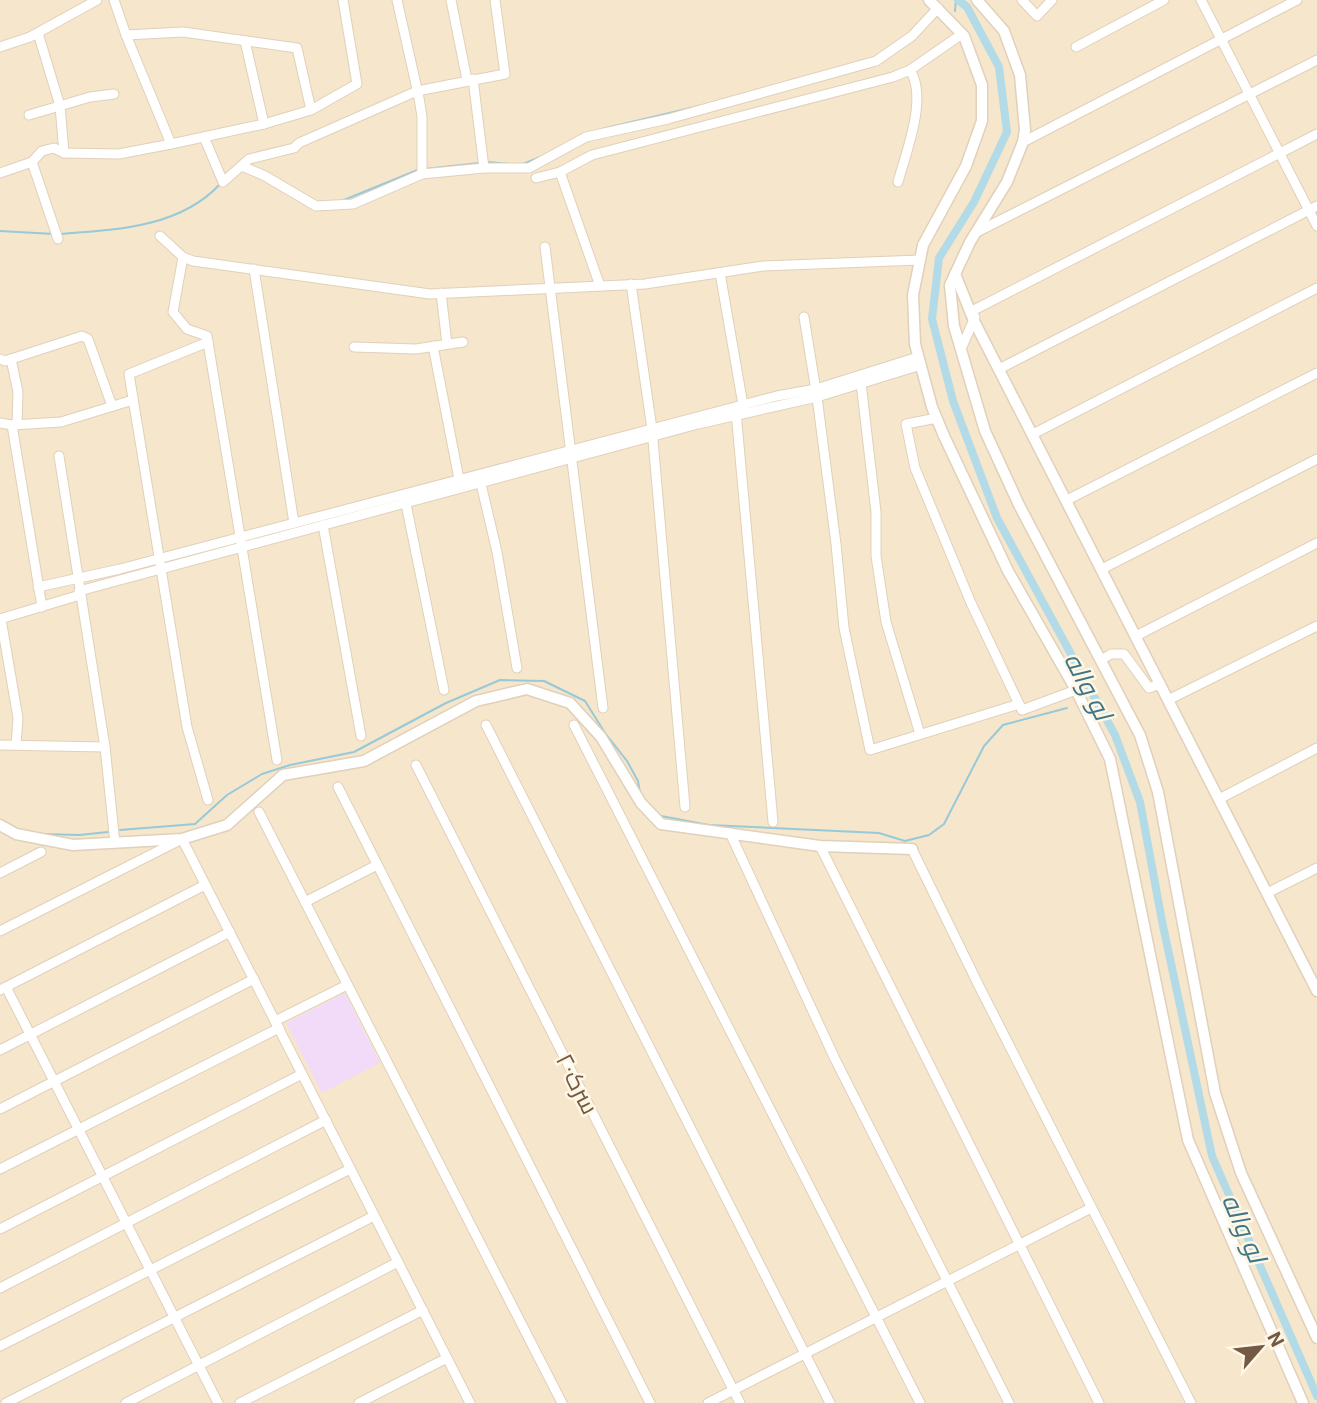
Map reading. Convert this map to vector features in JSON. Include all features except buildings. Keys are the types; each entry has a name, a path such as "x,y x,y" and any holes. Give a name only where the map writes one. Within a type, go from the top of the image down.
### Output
{"street":[{"path":"0,47 38,33 97,0"},
{"path":"114,0 171,144"},
{"path":"0,173 32,162 42,151 54,148 64,153 119,154 264,124 311,110 357,84 343,0"},
{"path":"397,0 422,117 422,174"},
{"path":"451,0 470,79 484,167"},
{"path":"204,137 223,182 249,159 294,148 299,143 417,91 505,74 495,0"},
{"path":"977,0 1004,31 1020,75 1025,130 1023,142 1007,181 975,234 950,285 954,326 991,443 1019,505 1140,735 1158,792 1219,1104 1241,1173 1317,1338"},
{"path":"1021,0 1037,16 1052,0"},
{"path":"1076,47 1164,0"},
{"path":"1201,0 1280,153 1313,208 1317,226"},
{"path":"1023,142 1297,0"},
{"path":"242,166 265,176 316,206 353,204 422,174 484,167 529,168 586,137 668,119 876,61 912,36 933,4 962,34 982,85 982,121 965,166 923,245 913,295 915,344 919,361 937,418 1009,571 1076,690 1110,759 1188,1140 1303,1403"},
{"path":"126,35 183,32 297,48 311,110"},
{"path":"38,33 60,106 64,153"},
{"path":"536,178 559,172 592,155 893,77 910,70 962,34"},
{"path":"245,41 264,124"},
{"path":"975,234 1317,60"},
{"path":"898,182 917,104 914,77 910,70"},
{"path":"29,115 90,97 114,94"},
{"path":"961,349 974,314 1317,134"},
{"path":"32,162 58,239"},
{"path":"559,172 600,286"},
{"path":"999,369 1313,208"},
{"path":"160,236 183,257 193,261 430,294 631,284 763,266 920,260"},
{"path":"545,247 548,288 603,708"},
{"path":"183,257 173,312 187,329 207,336 278,760"},
{"path":"254,269 294,523"},
{"path":"720,273 738,409 773,822"},
{"path":"955,274 999,369 1317,989"},
{"path":"631,284 652,434 685,807"},
{"path":"1033,434 1317,288"},
{"path":"441,293 447,344"},
{"path":"804,317 817,393 844,628 870,750 1019,704"},
{"path":"0,359 12,359 82,335 88,340 112,406"},
{"path":"208,342 129,374 187,727 208,800"},
{"path":"354,347 416,349 463,342"},
{"path":"433,346 459,479"},
{"path":"12,359 18,392 14,425 42,607"},
{"path":"38,587 160,558 459,479 570,455 738,409 861,383 919,361"},
{"path":"817,393 919,361"},
{"path":"1067,500 1317,373"},
{"path":"861,383 876,512 876,556 886,622 920,734"},
{"path":"0,424 61,422 133,400"},
{"path":"937,418 905,424 915,468 971,603 1022,710 1076,690"},
{"path":"16,745 18,718 1,619 162,569 406,505 570,455"},
{"path":"59,456 105,747 115,842"},
{"path":"1101,569 1317,459"},
{"path":"481,484 497,552 517,668"},
{"path":"406,505 444,690"},
{"path":"323,525 361,736"},
{"path":"1136,636 1317,543"},
{"path":"1168,700 1317,626"},
{"path":"1101,660 1111,654 1124,654 1149,688 1160,684"},
{"path":"0,931 182,839 228,825 283,775 364,761 476,701 527,689 570,702 601,737 641,803 662,824 820,846 912,849 1191,1403"},
{"path":"486,725 830,1403"},
{"path":"574,725 920,1403"},
{"path":"0,745 105,747"},
{"path":"1219,799 1317,748"},
{"name":"سرک۲۰","path":"416,765 740,1403"},
{"path":"338,787 650,1403"},
{"path":"259,811 562,1403"},
{"path":"0,825 16,834 73,845 182,839"},
{"path":"730,833 835,1059 1009,1403"},
{"path":"182,839 470,1403"},
{"path":"820,846 1099,1403"},
{"path":"0,873 41,852"},
{"path":"305,902 377,865"},
{"path":"1267,894 1317,868"},
{"path":"205,885 3,989 30,1035 218,1403"},
{"path":"0,1050 230,932"},
{"path":"0,1109 254,979"},
{"path":"0,1169 277,1025 347,985"},
{"path":"0,1229 302,1074"},
{"path":"0,1288 326,1120"},
{"path":"0,1346 350,1169"},
{"path":"708,1403 1091,1208"},
{"path":"6,1403 374,1216"},
{"path":"126,1403 398,1262"},
{"path":"240,1403 423,1310"},
{"path":"359,1403 447,1358"}],"shaded area":[{"path":"0,0 1317,0 1317,1403 0,1403"},
{"path":"345,993 380,1063 322,1093 286,1023"}],"waterway":[{"path":"955,11 956,0"},
{"name":"لو واله","path":"958,0 967,7 999,67 1007,132 974,202 939,258 932,319 953,401 997,518 1115,735 1140,802 1162,921 1212,1156 1317,1396"},
{"path":"602,129 699,106"},
{"path":"523,164 540,157"},
{"path":"488,162 510,164"},
{"path":"425,169 479,163"},
{"path":"344,200 420,169"},
{"path":"59,234 124,228 166,218 204,199 220,184"},
{"path":"0,231 54,234"},
{"path":"120,830 195,824 227,795 262,774 290,765 354,752 446,703 500,680 544,681 585,701 627,761 638,781 640,793"},
{"path":"661,816 709,825 879,833 905,841 929,835 944,824 984,746 1003,725 1067,708"},
{"path":"43,834 79,835 108,832"}]}
